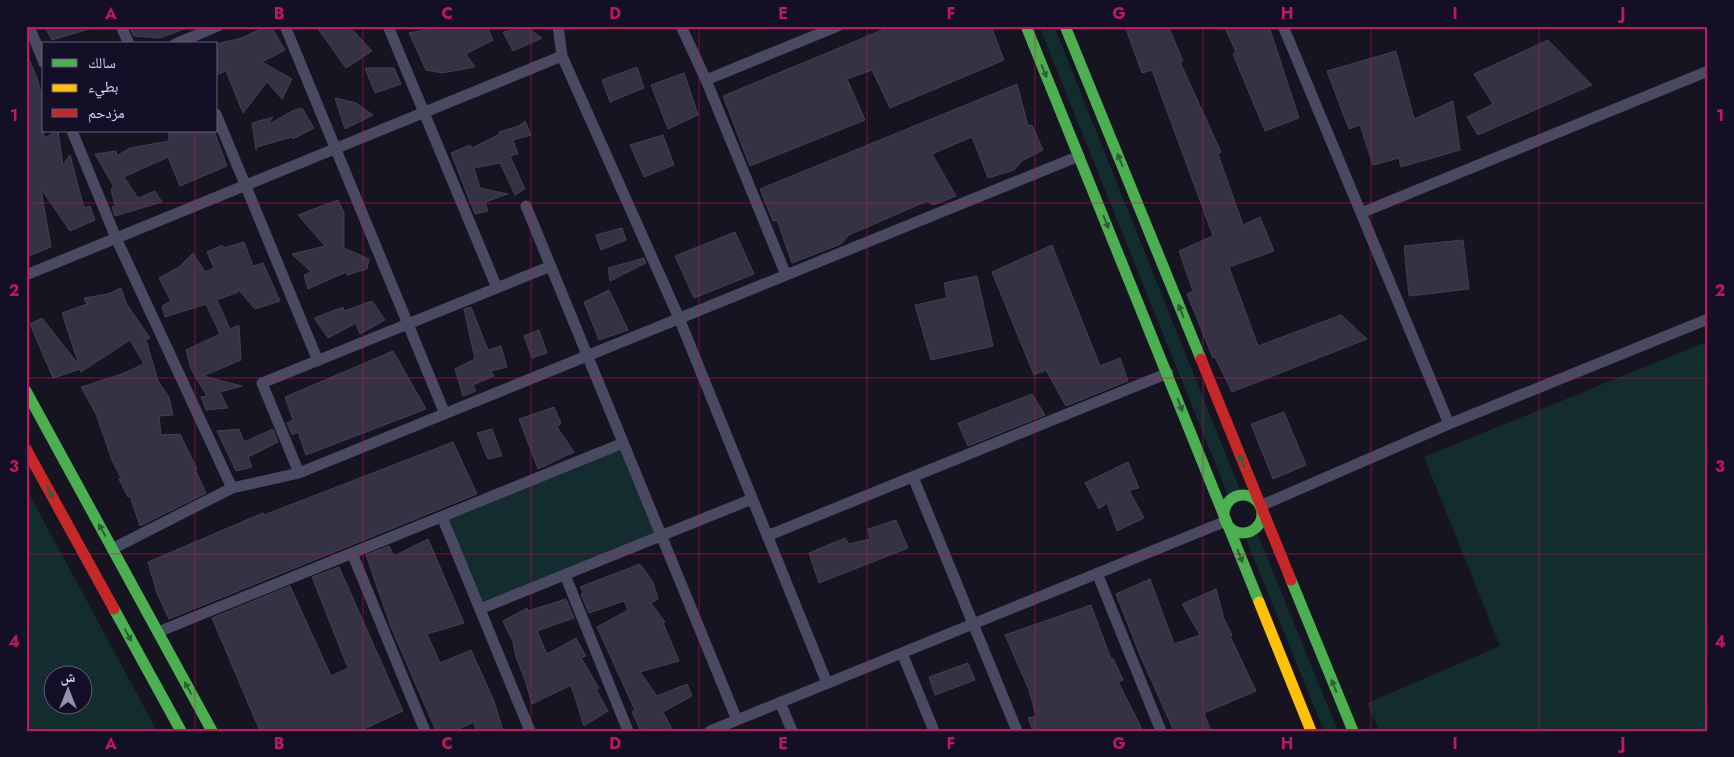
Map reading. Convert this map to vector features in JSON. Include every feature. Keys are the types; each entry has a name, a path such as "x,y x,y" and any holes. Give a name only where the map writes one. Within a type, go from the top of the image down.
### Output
{"main road":[{"path":"1026,26 1168,373 1311,731"},
{"path":"1065,26 1353,731"},
{"path":"26,391 212,731"},
{"path":"26,450 181,731"},
{"path":"1236,496 1250,496 1260,506 1260,520 1250,531 1236,531 1226,521 1225,507 1236,496"}],"street":[{"path":"29,26 42,58"},
{"path":"122,26 128,42"},
{"path":"183,42 218,26"},
{"path":"286,26 445,414"},
{"path":"388,26 497,288"},
{"path":"558,26 562,56 679,318 827,683"},
{"path":"681,26 706,80 786,275"},
{"path":"706,80 838,26"},
{"path":"1283,26 1449,424"},
{"path":"26,275 562,56"},
{"path":"1361,213 1708,71"},
{"path":"218,119 318,361"},
{"path":"72,132 116,238 232,488"},
{"path":"112,549 232,488 299,473 1079,156"},
{"path":"526,206 737,720"},
{"path":"299,473 262,383 551,266"},
{"path":"1260,506 1449,424 1708,319"},
{"path":"767,536 1168,373"},
{"path":"158,632 624,443"},
{"path":"913,477 1017,731"},
{"path":"480,609 752,499"},
{"path":"442,517 530,731"},
{"path":"710,731 1226,521"},
{"path":"352,553 425,731"},
{"path":"1097,573 1162,731"},
{"path":"564,575 628,731"},
{"path":"902,653 934,731"},
{"path":"780,702 792,731"}],"green space":[{"path":"1039,26 1054,26 1240,490 1228,495"},
{"path":"1708,341 1708,731 1379,731 1367,703 1500,646 1424,457"},
{"path":"623,443 662,536 480,609 442,517"},
{"path":"26,488 157,731 26,731"},
{"path":"1258,535 1338,731 1324,731 1246,539"}],"building":[{"path":"44,26 88,26 89,29 52,40"},
{"path":"129,26 189,27 160,38 134,36"},
{"path":"266,26 271,26 285,50 262,62 292,79 282,99 267,82 243,113 226,71 218,74 218,44 242,38"},
{"path":"316,26 349,26 372,51 346,68"},
{"path":"435,26 487,26 493,40 466,54 475,67 442,73 426,70 409,33 436,28"},
{"path":"892,26 991,26 1004,60 890,108 872,70 847,79 865,120 750,166 723,96"},
{"path":"1125,26 1168,26 1183,61 1180,62 1221,152 1218,154 1243,225 1260,217 1274,251 1229,267 1258,346 1341,315 1367,339 1232,392 1215,357 1213,358 1187,294 1193,291 1179,251 1213,236 1152,70 1142,73"},
{"path":"1224,26 1269,26 1299,118 1265,131 1233,54 1236,52"},
{"path":"527,27 542,38 513,51 503,32"},
{"path":"1548,40 1592,85 1478,135 1467,117 1493,104 1474,74"},
{"path":"1396,51 1414,119 1453,101 1460,150 1401,167 1399,158 1373,165 1360,125 1349,129 1327,71"},
{"path":"26,52 42,96 42,132 44,132 44,138 58,132 63,165 70,155 84,208 90,206 95,220 70,231 41,189 51,247 26,257"},
{"path":"637,67 644,88 610,102 602,80"},
{"path":"365,68 394,68 401,84 375,93"},
{"path":"684,73 698,115 668,129 651,85"},
{"path":"1017,84 1028,126 1032,125 1043,150 1022,161 1014,170 988,178 972,137 932,154 956,196 933,205 927,201 849,235 841,244 792,263 777,220 773,221 760,189"},
{"path":"335,98 356,103 373,115 345,129"},
{"path":"302,108 314,128 293,139 292,137 257,147 256,150 252,123 273,117 268,125 292,111"},
{"path":"525,121 531,135 513,140 518,154 510,156 525,189 515,195 500,163 474,168 480,188 508,194 485,202 488,211 475,214 451,153 470,145 472,148 500,134 499,132 519,126"},
{"path":"168,132 214,132 227,166 180,186 168,157 124,177 138,198 155,191 162,202 115,216 112,207 115,206 111,189 114,187 95,154 116,151 117,156 130,148 169,141"},
{"path":"663,135 674,165 644,177 630,145"},
{"path":"338,200 344,213 344,248 369,259 367,269 347,275 346,272 308,289 304,275 311,272 292,254 325,246 298,215"},
{"path":"622,228 626,240 601,250 596,235"},
{"path":"735,232 754,274 694,298 675,256"},
{"path":"1463,240 1469,289 1409,296 1404,246"},
{"path":"244,242 253,266 263,263 280,301 255,309 237,288 238,292 217,300 230,329 239,325 241,360 203,376 242,386 220,392 228,408 206,410 201,397 207,396 191,369 186,350 220,334 206,304 165,317 162,306 171,301 159,278 179,267 193,253 205,272 214,268 207,252 222,245 224,248"},
{"path":"1052,245 1100,366 1120,358 1128,381 1066,406 1046,370 1034,375 992,272"},
{"path":"644,258 646,263 610,281 608,268"},
{"path":"977,276 993,346 931,360 915,305 947,298 944,283"},
{"path":"121,288 126,303 150,338 146,340 158,381 169,397 173,415 159,416 161,435 180,434 206,493 140,526 130,496 128,497 119,479 121,478 112,460 96,414 81,387 122,374 144,364 130,340 81,372 80,369 53,378 30,324 42,318 79,365 62,313 87,304 84,298 108,294"},
{"path":"609,290 628,330 599,340 584,302"},
{"path":"372,301 385,320 360,334 356,323 328,338 314,318 343,307 344,311"},
{"path":"471,307 488,350 501,346 507,367 491,371 494,376 473,385 476,391 463,396 455,369 475,359 464,309"},
{"path":"539,330 547,353 532,358 524,336"},
{"path":"393,351 426,409 306,455 298,432 292,435 287,423 293,420 285,397"},
{"path":"1032,394 1045,415 968,446 958,423"},
{"path":"554,407 561,423 557,427 574,452 538,469 519,419"},
{"path":"1284,412 1306,465 1273,479 1251,424"},
{"path":"239,429 244,442 273,429 278,442 248,457 252,467 236,471 217,431"},
{"path":"492,429 502,456 488,459 477,433"},
{"path":"453,442 477,494 169,619 157,593 148,562 263,513 264,515"},
{"path":"1128,462 1139,488 1129,490 1144,518 1117,531 1107,503 1099,509 1085,483"},
{"path":"896,520 908,548 819,583 809,553 845,538 849,544 870,539 868,529"},
{"path":"428,539 464,623 427,634 440,663 471,650 494,701 503,731 476,731 474,722 454,731 436,731 391,627 366,555 389,546 394,556"},
{"path":"640,564 653,582 658,599 651,603 665,622 663,623 679,661 640,672 657,696 687,684 692,696 663,712 673,731 641,731 632,712 635,710 597,627 628,610 624,601 589,613 581,594 584,593 580,587"},
{"path":"339,567 403,711 360,731 260,731 212,618 290,586 331,676 348,668 312,577"},
{"path":"1150,579 1174,644 1200,635 1182,604 1216,589 1224,619 1232,635 1230,636 1256,691 1204,713 1211,731 1174,731 1140,655 1116,594"},
{"path":"566,599 574,618 537,631 547,654 576,638 586,656 581,658 599,688 596,689 608,711 584,726 571,685 532,704 516,657 513,642 503,621 527,608 528,611"},
{"path":"1091,605 1111,659 1113,658 1123,680 1118,682 1143,731 1033,731 1028,718 1036,716 1029,690 1005,635"},
{"path":"968,663 975,680 935,695 929,677"}],"traffic: fast":[{"path":"1026,26 1259,602"},
{"path":"1065,26 1201,359"},
{"path":"26,391 212,731"},
{"path":"1243,495 1256,501 1262,514 1256,527 1243,533 1230,527 1224,514 1230,501 1243,495"},
{"path":"1291,580 1353,731"},
{"path":"114,609 181,731"}],"traffic: slow":[{"path":"1259,602 1311,731"}],"traffic: jam":[{"path":"1201,359 1291,580"},
{"path":"26,449 114,609"}]}
